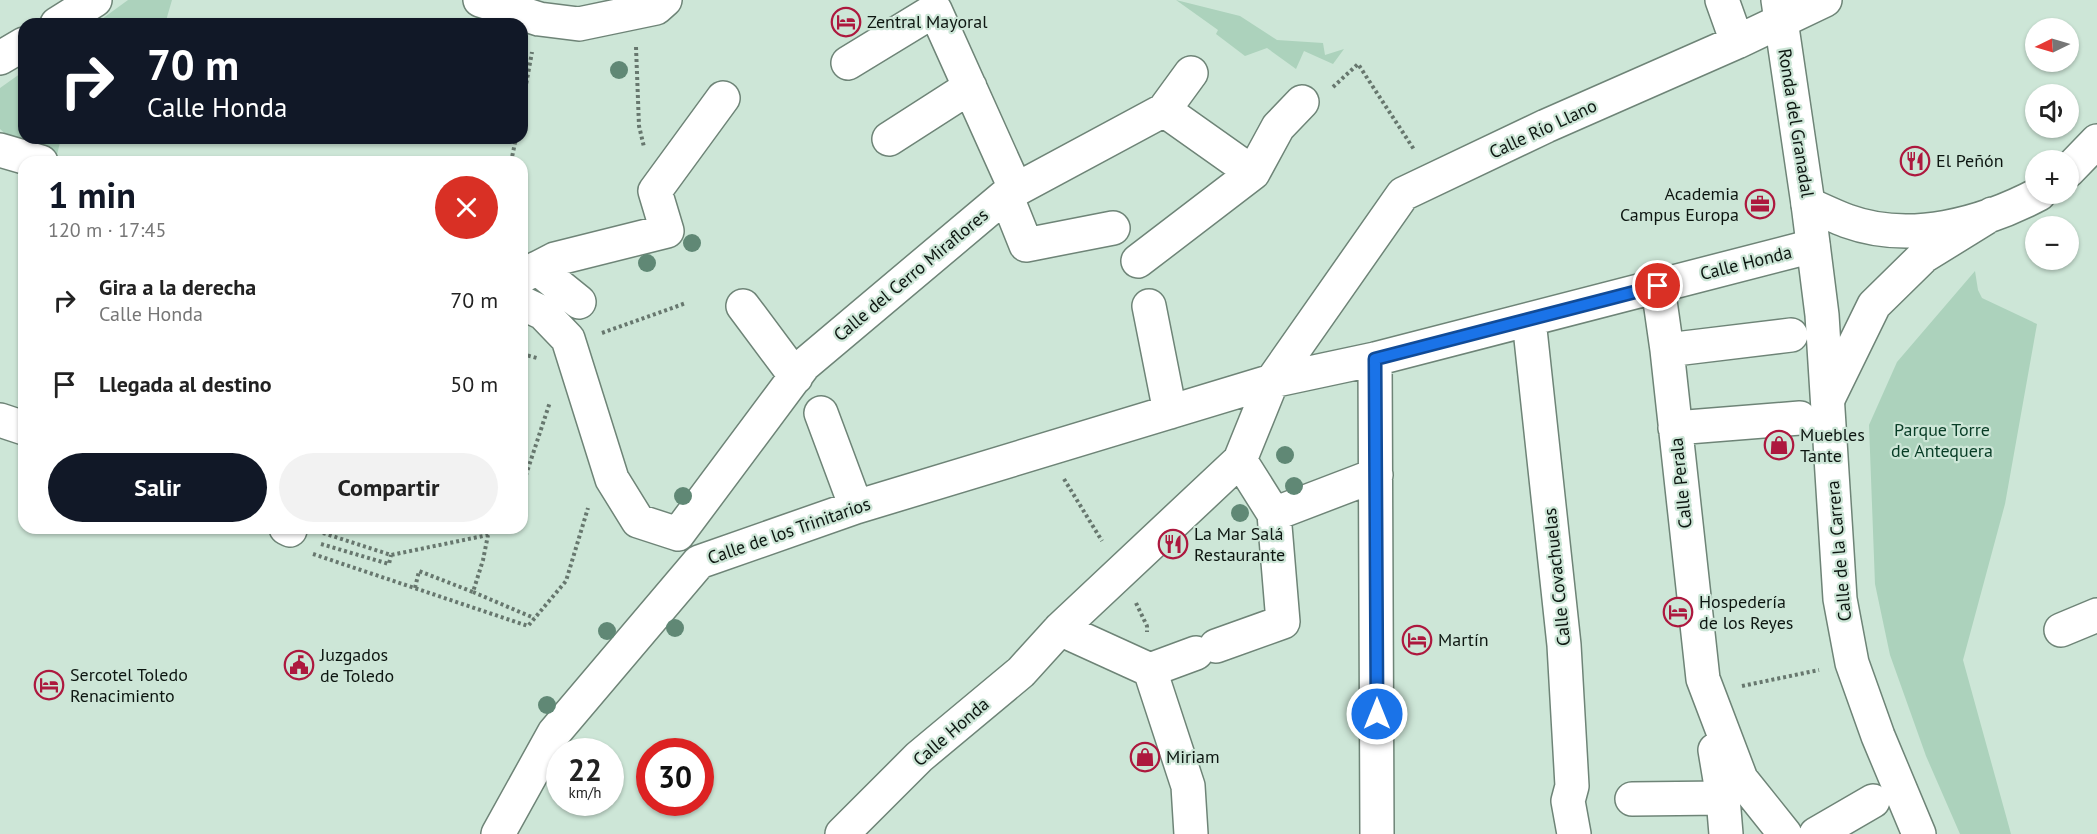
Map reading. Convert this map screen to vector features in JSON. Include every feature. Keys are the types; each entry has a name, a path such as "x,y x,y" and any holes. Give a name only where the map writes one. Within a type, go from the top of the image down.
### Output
{"street":[{"path":"66,18 95,0"},
{"path":"480,0 539,19 579,24 656,8 665,0"},
{"path":"1722,0 1737,42"},
{"name":"Calle Río Llano","path":"1272,381 1403,194 1546,126 1737,42 1779,10 1825,0"},
{"path":"848,63 935,10 1011,179 1026,245 1113,228"},
{"name":"Ronda del Granadal","path":"1779,10 1813,246"},
{"path":"0,58 18,48"},
{"name":"Calle del Cerro Miraflores","path":"678,534 804,365 1012,191 1164,110 1191,73"},
{"path":"889,139 970,87"},
{"path":"530,272 555,259 667,231 655,191 723,98"},
{"path":"1138,261 1254,173 1278,127 1302,102"},
{"path":"1164,110 1254,173"},
{"path":"2079,160 2097,141"},
{"path":"0,150 20,156"},
{"name":"Calle de la Carrera","path":"1808,204 1848,221 1900,232 1949,227 2025,201"},
{"name":"Calle de la Carrera","path":"1828,399 1874,305 1924,256 1992,214"},
{"name":"Calle de la Carrera","path":"1813,246 1822,315 1840,599 1852,663 1878,736 1919,834"},
{"name":"Calle Honda","path":"842,834 920,757 1021,672 1060,629 1120,570 1240,460 1272,381 1375,359 1813,246"},
{"path":"530,272 579,302"},
{"name":"Calle Perala","path":"1658,286 1726,834"},
{"path":"528,306 543,313 568,339 612,479 638,521 678,534 699,562"},
{"path":"743,306 796,377"},
{"path":"1149,306 1170,412"},
{"name":"Calle Covachuelas","path":"1529,320 1564,645 1572,786 1568,801 1574,834"},
{"path":"1667,350 1791,335"},
{"path":"1375,359 1377,834"},
{"name":"Calle de los Trinitarios","path":"498,834 554,733 699,562 856,507 1272,381"},
{"path":"821,413 856,507"},
{"path":"1675,428 1800,418"},
{"path":"0,420 18,426"},
{"path":"1060,629 1150,670 1283,622 1274,514 1240,460"},
{"path":"1274,514 1376,475"},
{"path":"2061,630 2097,615"},
{"path":"1150,670 1188,786 1191,834"},
{"name":"Calle Perala","path":"1706,686 1741,779 1771,830"},
{"path":"1632,799 1723,798"},
{"path":"1816,834 1873,801"}],"path":[{"path":"635,13 639,126 655,191"},
{"path":"528,76 539,19"},
{"path":"1358,64 1434,180"},
{"path":"596,335 686,303"},
{"path":"528,469 553,394"},
{"path":"1046,450 1120,570"},
{"path":"303,537 415,588 528,626 566,581 590,503"},
{"path":"303,537 391,555 488,535 473,592"},
{"path":"303,537 389,564 391,555"},
{"path":"415,588 419,571 534,618"},
{"path":"1706,686 1822,669"}],"green space":[{"path":"128,0 172,0 167,18 103,18"},
{"path":"1176,0 1240,16 1277,40 1323,43 1325,55 1344,49 1333,64 1304,51 1296,69 1267,48 1245,56 1216,34 1218,30"},
{"path":"18,75 18,141 10,138 0,129 0,88"},
{"path":"27,144 60,144 57,155"},
{"name":"Parque Torre de Antequera","path":"1975,271 1978,290 1982,298 2037,324 2005,504 1963,660 2011,834 1960,834 1926,756 1890,655 1875,584 1869,425 1897,362"}],"place":[{"name":"Zentral Mayoral","path":"846,22"},
{"name":"El Peñón","path":"1915,161"},
{"name":"Academia Campus Europa","path":"1760,204"},
{"name":"Muebles Tante","path":"1779,445"},
{"name":"La Mar Salá Restaurante","path":"1173,544"},
{"name":"Hospedería de los Reyes","path":"1678,612"},
{"name":"Martín","path":"1417,640"},
{"name":"Juzgados de Toledo","path":"299,665"},
{"name":"Sercotel Toledo Renacimiento","path":"49,685"},
{"name":"Miriam","path":"1145,757"}],"route":[{"path":"1377,714 1375,359 1658,286"}]}
